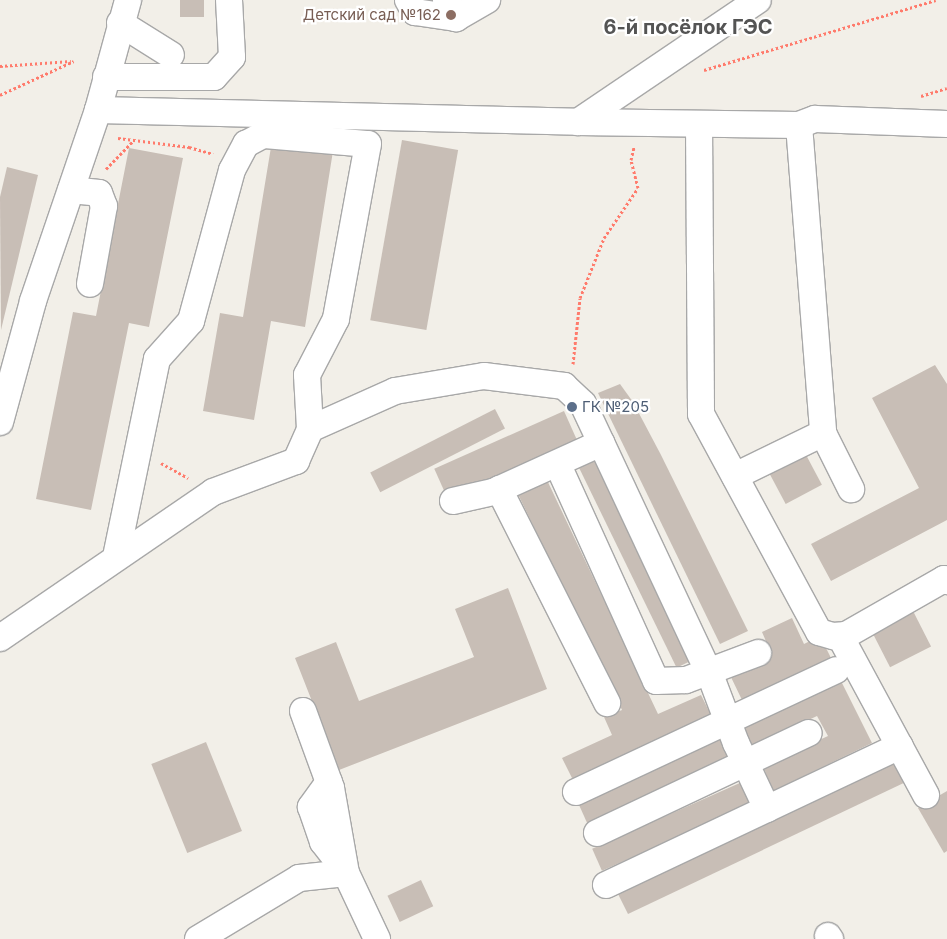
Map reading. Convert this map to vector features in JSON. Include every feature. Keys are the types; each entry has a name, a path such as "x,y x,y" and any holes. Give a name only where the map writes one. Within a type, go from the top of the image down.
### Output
{"street":[{"path":"106,77 214,77 232,57 229,0"},
{"path":"408,0 415,12 451,9 487,0"},
{"path":"578,122 758,0"},
{"path":"0,422 33,301 78,191 124,12 171,55"},
{"path":"98,110 699,124 799,125 815,118 947,124"},
{"path":"699,124 701,414 819,632 840,636 944,579 947,581"},
{"path":"799,125 824,433 851,489"},
{"path":"0,638 213,492 296,461 310,429 306,375 336,319 368,144 263,135 246,144 238,160 191,321 158,359 116,557"},
{"path":"78,191 100,193 104,206 90,284"},
{"path":"310,429 395,391 484,376 564,386 582,404 601,443 710,673 746,764 768,809"},
{"path":"735,476 824,433"},
{"path":"453,501 499,489 601,443"},
{"path":"558,464 656,681 686,680 710,673 758,653"},
{"path":"499,489 607,703"},
{"path":"840,636 926,795"},
{"path":"576,792 727,719 836,670"},
{"path":"303,710 329,782 346,872 377,939"},
{"path":"597,833 809,733"},
{"path":"606,885 900,746"},
{"path":"198,939 300,878 346,872"}],"path":[{"path":"701,70 936,0"},
{"path":"0,66 74,61 0,95"},
{"path":"572,367 580,298 604,238 638,188 631,160 638,126 644,123"},
{"path":"114,138 190,147 238,160"},
{"path":"78,191 134,140"},
{"path":"139,450 213,492"}],"building":[{"path":"180,0 204,0 204,17 180,17"},
{"path":"402,140 458,150 426,330 370,320"},
{"path":"272,141 333,151 305,327 271,321 254,420 203,411 220,313 243,317"},
{"path":"129,148 183,158 149,327 129,323 91,510 36,499 73,312 96,316"},
{"path":"7,167 38,175 1,330 0,197"},
{"path":"935,365 947,384 947,520 831,581 811,544 919,488 872,398"},
{"path":"620,384 633,402 661,455 748,631 720,644 598,393"},
{"path":"495,409 505,429 380,492 370,473"},
{"path":"564,411 578,442 448,500 434,469"},
{"path":"805,453 822,485 786,504 769,472"},
{"path":"600,456 698,657 677,668 578,467"},
{"path":"546,478 658,714 701,695 713,719 575,784 562,758 612,735 604,717 622,710 516,490"},
{"path":"508,588 547,689 339,770 295,658 336,642 359,701 474,657 455,609"},
{"path":"912,609 931,646 890,667 871,630"},
{"path":"792,618 804,644 820,636 831,658 742,700 729,673 768,646 762,632"},
{"path":"841,681 872,743 773,791 763,766 828,736 817,716 747,749 737,729"},
{"path":"720,738 731,763 588,826 577,801"},
{"path":"206,742 242,831 187,853 151,764"},
{"path":"898,757 910,780 628,914 618,894"},
{"path":"742,782 752,804 602,871 592,849"},
{"path":"947,791 947,851 944,853 918,808"},
{"path":"421,880 433,906 400,922 387,896"}],"place":[{"name":"Детский сад №162","path":"451,15"},
{"name":"ГК №205","path":"572,407"}],"district":[{"name":"6-й посёлок ГЭС","path":"688,27"}]}
